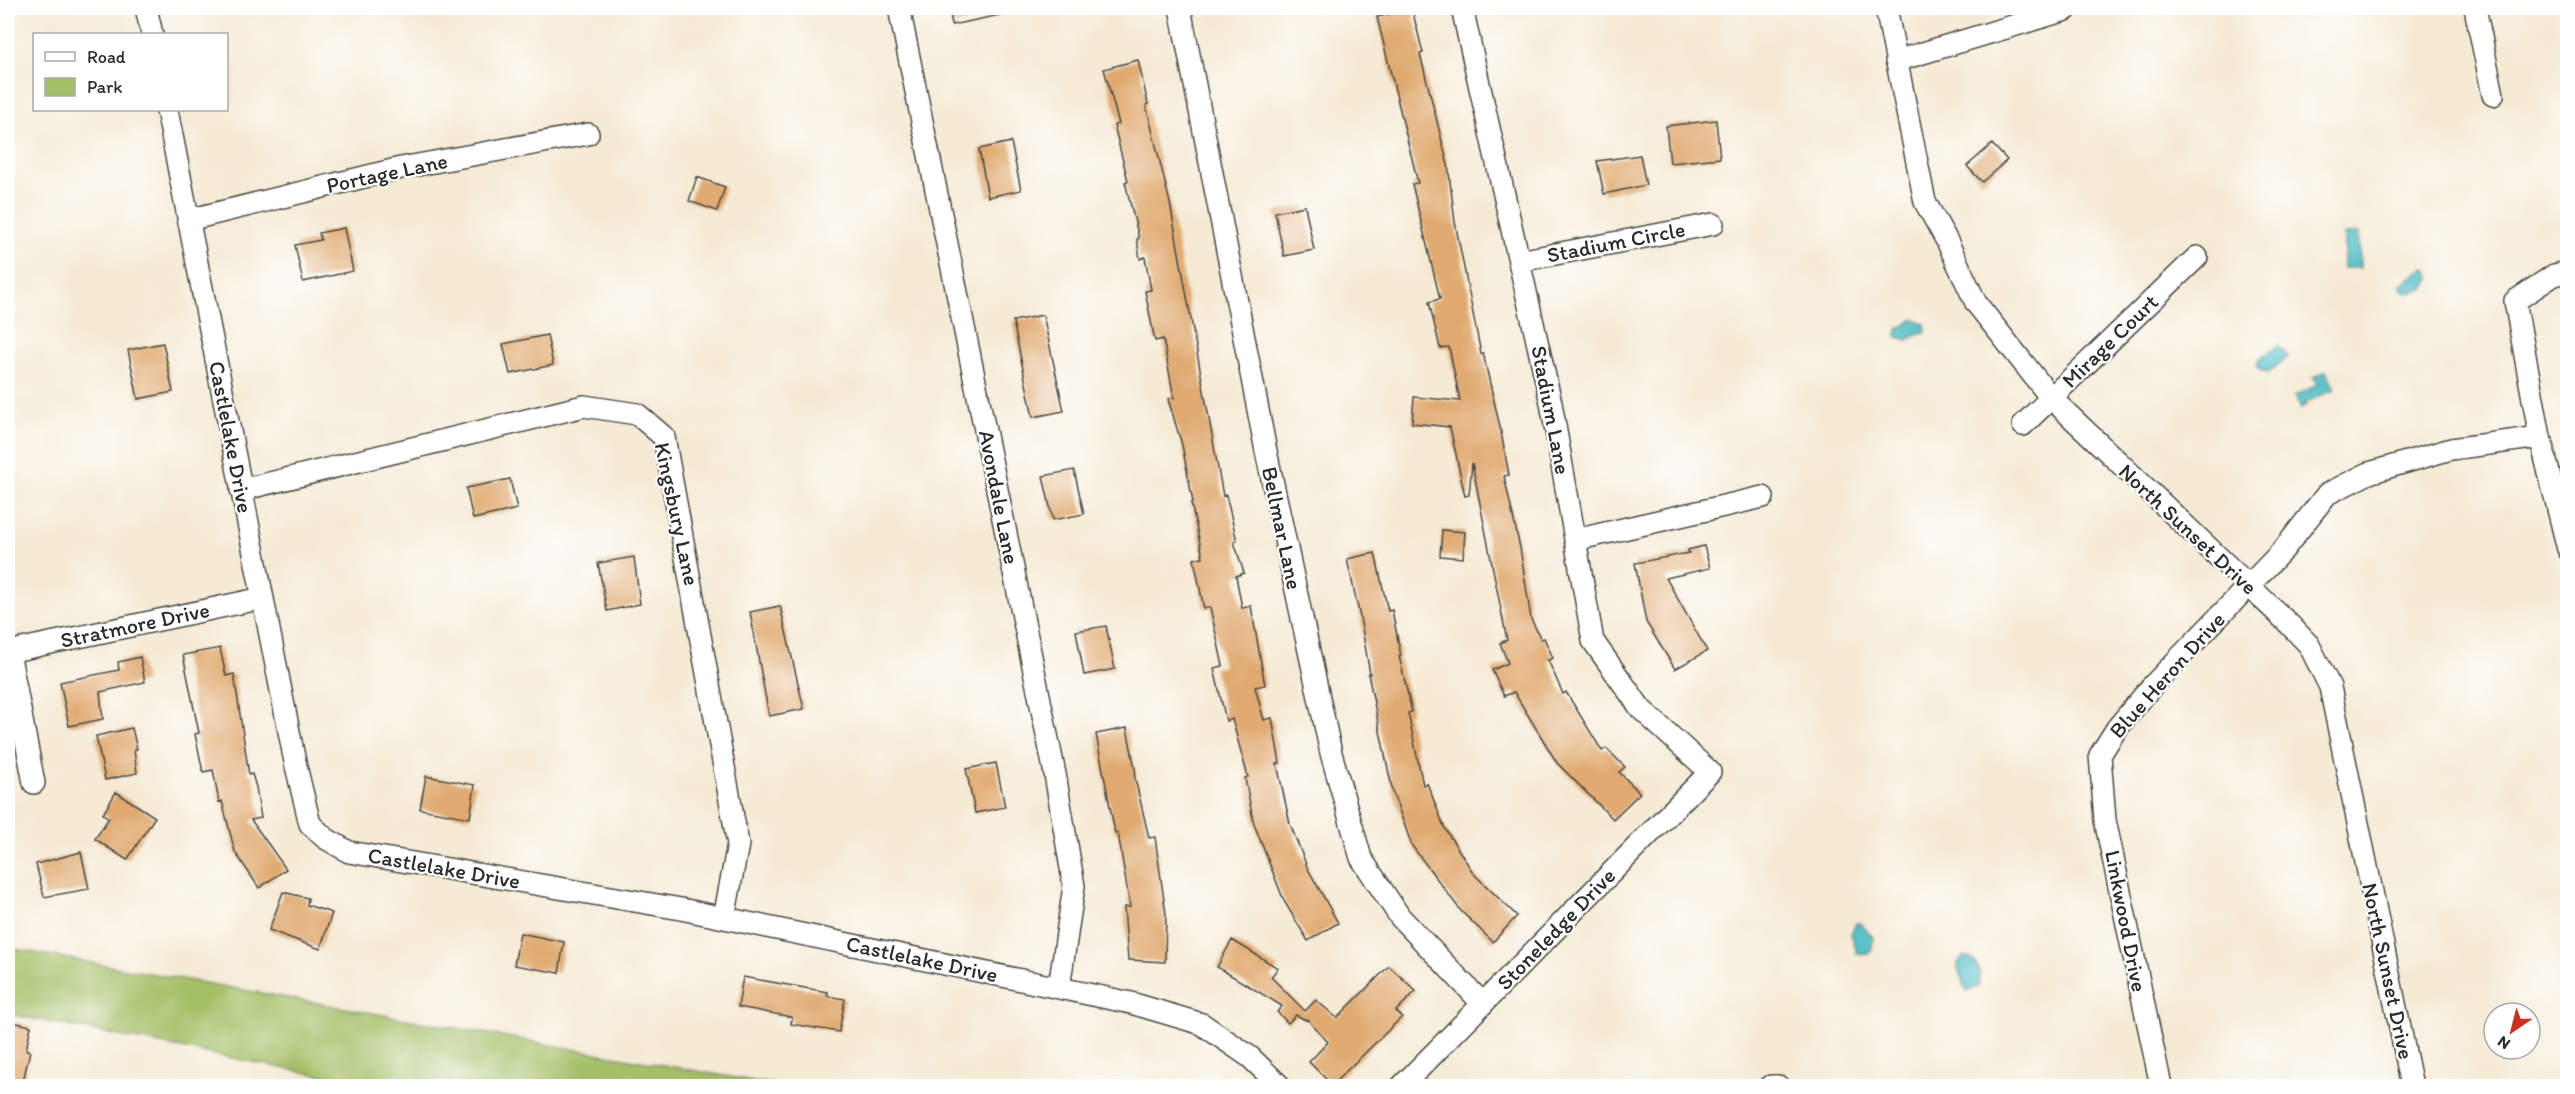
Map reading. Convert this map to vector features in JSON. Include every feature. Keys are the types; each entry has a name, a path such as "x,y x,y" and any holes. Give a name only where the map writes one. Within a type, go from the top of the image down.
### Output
{"street":[{"path":"146,8 152,33"},
{"name":"Avondale Lane","path":"899,8 1055,774 1074,886 1059,988"},
{"name":"Bellmar Lane","path":"1180,8 1266,451 1331,753 1361,858 1400,917 1483,1004"},
{"name":"Stadium Lane","path":"1462,8 1551,403 1593,641 1641,710 1710,772"},
{"name":"North Sunset Drive","path":"1886,8 1925,202 1947,240 1976,303 2051,398 2309,645 2330,687 2412,1086"},
{"path":"2475,8 2493,95"},
{"path":"1896,61 2066,10"},
{"name":"Castlelake Drive","path":"166,111 310,824 325,838 349,852 724,918 1131,1003 1202,1024 1250,1057 1280,1086"},
{"name":"Portage Lane","path":"189,220 401,168 588,134"},
{"name":"Stadium Circle","path":"1519,261 1713,224"},
{"name":"Mirage Court","path":"2023,425 2197,257"},
{"path":"2561,274 2515,301 2540,437 2568,549"},
{"name":"Kingsbury Lane","path":"241,490 584,406 637,414 664,437 738,844 724,918"},
{"name":"Blue Heron Drive","path":"2100,755 2116,728 2153,685 2284,549 2326,495 2369,473 2451,449 2540,437"},
{"path":"1575,540 1763,498"},
{"name":"Stratmore Drive","path":"8,652 263,598"},
{"path":"8,652 34,783"},
{"name":"Linkwood Drive","path":"2100,755 2105,820 2161,1086"},
{"name":"Stoneledge Drive","path":"1402,1086 1710,772"},
{"path":"1771,1086 1778,1086"}],"green space":[{"path":"8,948 781,1086 375,1086 8,1014"}],"water":[{"path":"2359,233 2360,268 2344,268 2344,234"},
{"path":"2425,268 2431,279 2426,288 2409,293 2404,292 2401,284"},
{"path":"1915,319 1925,324 1926,331 1907,340 1897,337 1898,329"},
{"path":"2278,345 2288,357 2268,373 2261,371 2257,366 2258,361"},
{"path":"2326,371 2335,389 2305,403 2306,406 2301,409 2295,396 2317,385 2313,377"},
{"path":"1856,923 1861,923 1873,938 1872,950 1868,954 1857,953 1851,934"},
{"path":"1964,956 1975,961 1980,974 1978,986 1968,991 1964,987 1958,967"}],"building":[{"path":"949,8 999,8 1000,15 952,25"},
{"path":"1412,9 1423,53 1420,54 1448,165 1455,222 1481,354 1483,353 1500,427 1509,475 1504,476 1520,548 1531,619 1541,639 1544,638 1553,658 1548,660 1563,694 1566,692 1602,751 1606,748 1625,767 1619,772 1640,793 1613,819 1557,763 1514,692 1504,696 1492,670 1508,663 1500,643 1507,640 1472,463 1469,495 1465,496 1450,427 1412,423 1414,397 1460,401 1449,347 1440,348 1429,302 1440,299 1412,184 1418,183 1377,17"},
{"path":"1138,60 1148,104 1146,105 1170,203 1223,496 1226,495 1237,541 1234,542 1244,573 1236,576 1242,608 1251,606 1265,685 1255,687 1264,720 1272,718 1280,763 1277,764 1290,824 1308,869 1338,923 1308,941 1284,901 1254,824 1245,778 1248,777 1232,719 1226,721 1214,668 1223,666 1210,607 1204,609 1194,559 1203,557 1191,503 1193,502 1182,445 1168,399 1174,398 1163,339 1155,341 1145,291 1151,290 1145,257 1140,259 1137,239 1139,238 1125,182 1128,181 1114,125 1119,124 1104,69"},
{"path":"1716,120 1720,158 1670,163 1666,126"},
{"path":"1011,142 1021,190 988,197 979,149"},
{"path":"1992,144 2007,160 1982,182 1967,166"},
{"path":"1640,155 1646,185 1604,194 1597,161"},
{"path":"697,177 725,187 717,211 689,201"},
{"path":"1305,206 1314,250 1284,256 1275,212"},
{"path":"344,228 353,271 303,282 295,245 321,240 319,233"},
{"path":"1043,315 1064,411 1033,417 1013,321"},
{"path":"547,335 553,365 510,374 503,344"},
{"path":"163,343 173,392 138,399 128,350"},
{"path":"1074,470 1084,514 1053,520 1043,476"},
{"path":"510,479 517,509 473,519 466,488"},
{"path":"1442,530 1465,532 1463,558 1440,556"},
{"path":"1704,546 1710,568 1666,578 1707,651 1675,669 1646,622 1635,563 1689,553 1688,550"},
{"path":"1375,553 1388,611 1392,610 1401,656 1399,656 1412,712 1408,713 1423,785 1427,783 1445,829 1474,874 1517,916 1493,942 1461,911 1412,846 1393,793 1347,559"},
{"path":"634,557 640,604 607,611 598,563"},
{"path":"780,606 804,709 769,716 750,612"},
{"path":"1106,626 1115,669 1084,675 1076,631"},
{"path":"220,648 226,676 234,674 249,775 252,774 256,787 261,818 251,820 286,869 259,888 235,852 222,801 219,802 213,770 203,772 195,734 199,733 183,655"},
{"path":"140,657 145,682 100,692 103,719 69,726 60,682 119,670 118,662"},
{"path":"132,728 137,749 134,750 137,773 105,780 96,736"},
{"path":"1127,728 1136,774 1134,774 1149,838 1155,837 1166,914 1165,962 1128,960 1124,907 1130,907 1118,833 1115,833 1096,734"},
{"path":"996,763 1005,807 975,813 966,769"},
{"path":"426,776 475,785 470,818 420,809"},
{"path":"116,792 155,817 127,860 95,839 109,818 103,814"},
{"path":"81,852 89,889 44,897 36,864"},
{"path":"283,892 308,898 307,905 332,913 320,949 269,930"},
{"path":"520,933 564,942 559,973 514,965"},
{"path":"1232,940 1278,968 1271,977 1305,1011 1316,1000 1337,1018 1389,966 1416,991 1396,1011 1402,1017 1332,1085 1309,1062 1328,1042 1307,1019 1296,1015 1288,1023 1277,1012 1282,1006 1217,967"},
{"path":"743,977 828,992 827,996 845,999 839,1032 791,1024 792,1017 738,1007"},
{"path":"8,1021 31,1026 26,1050 30,1051 22,1086 8,1086"}]}
